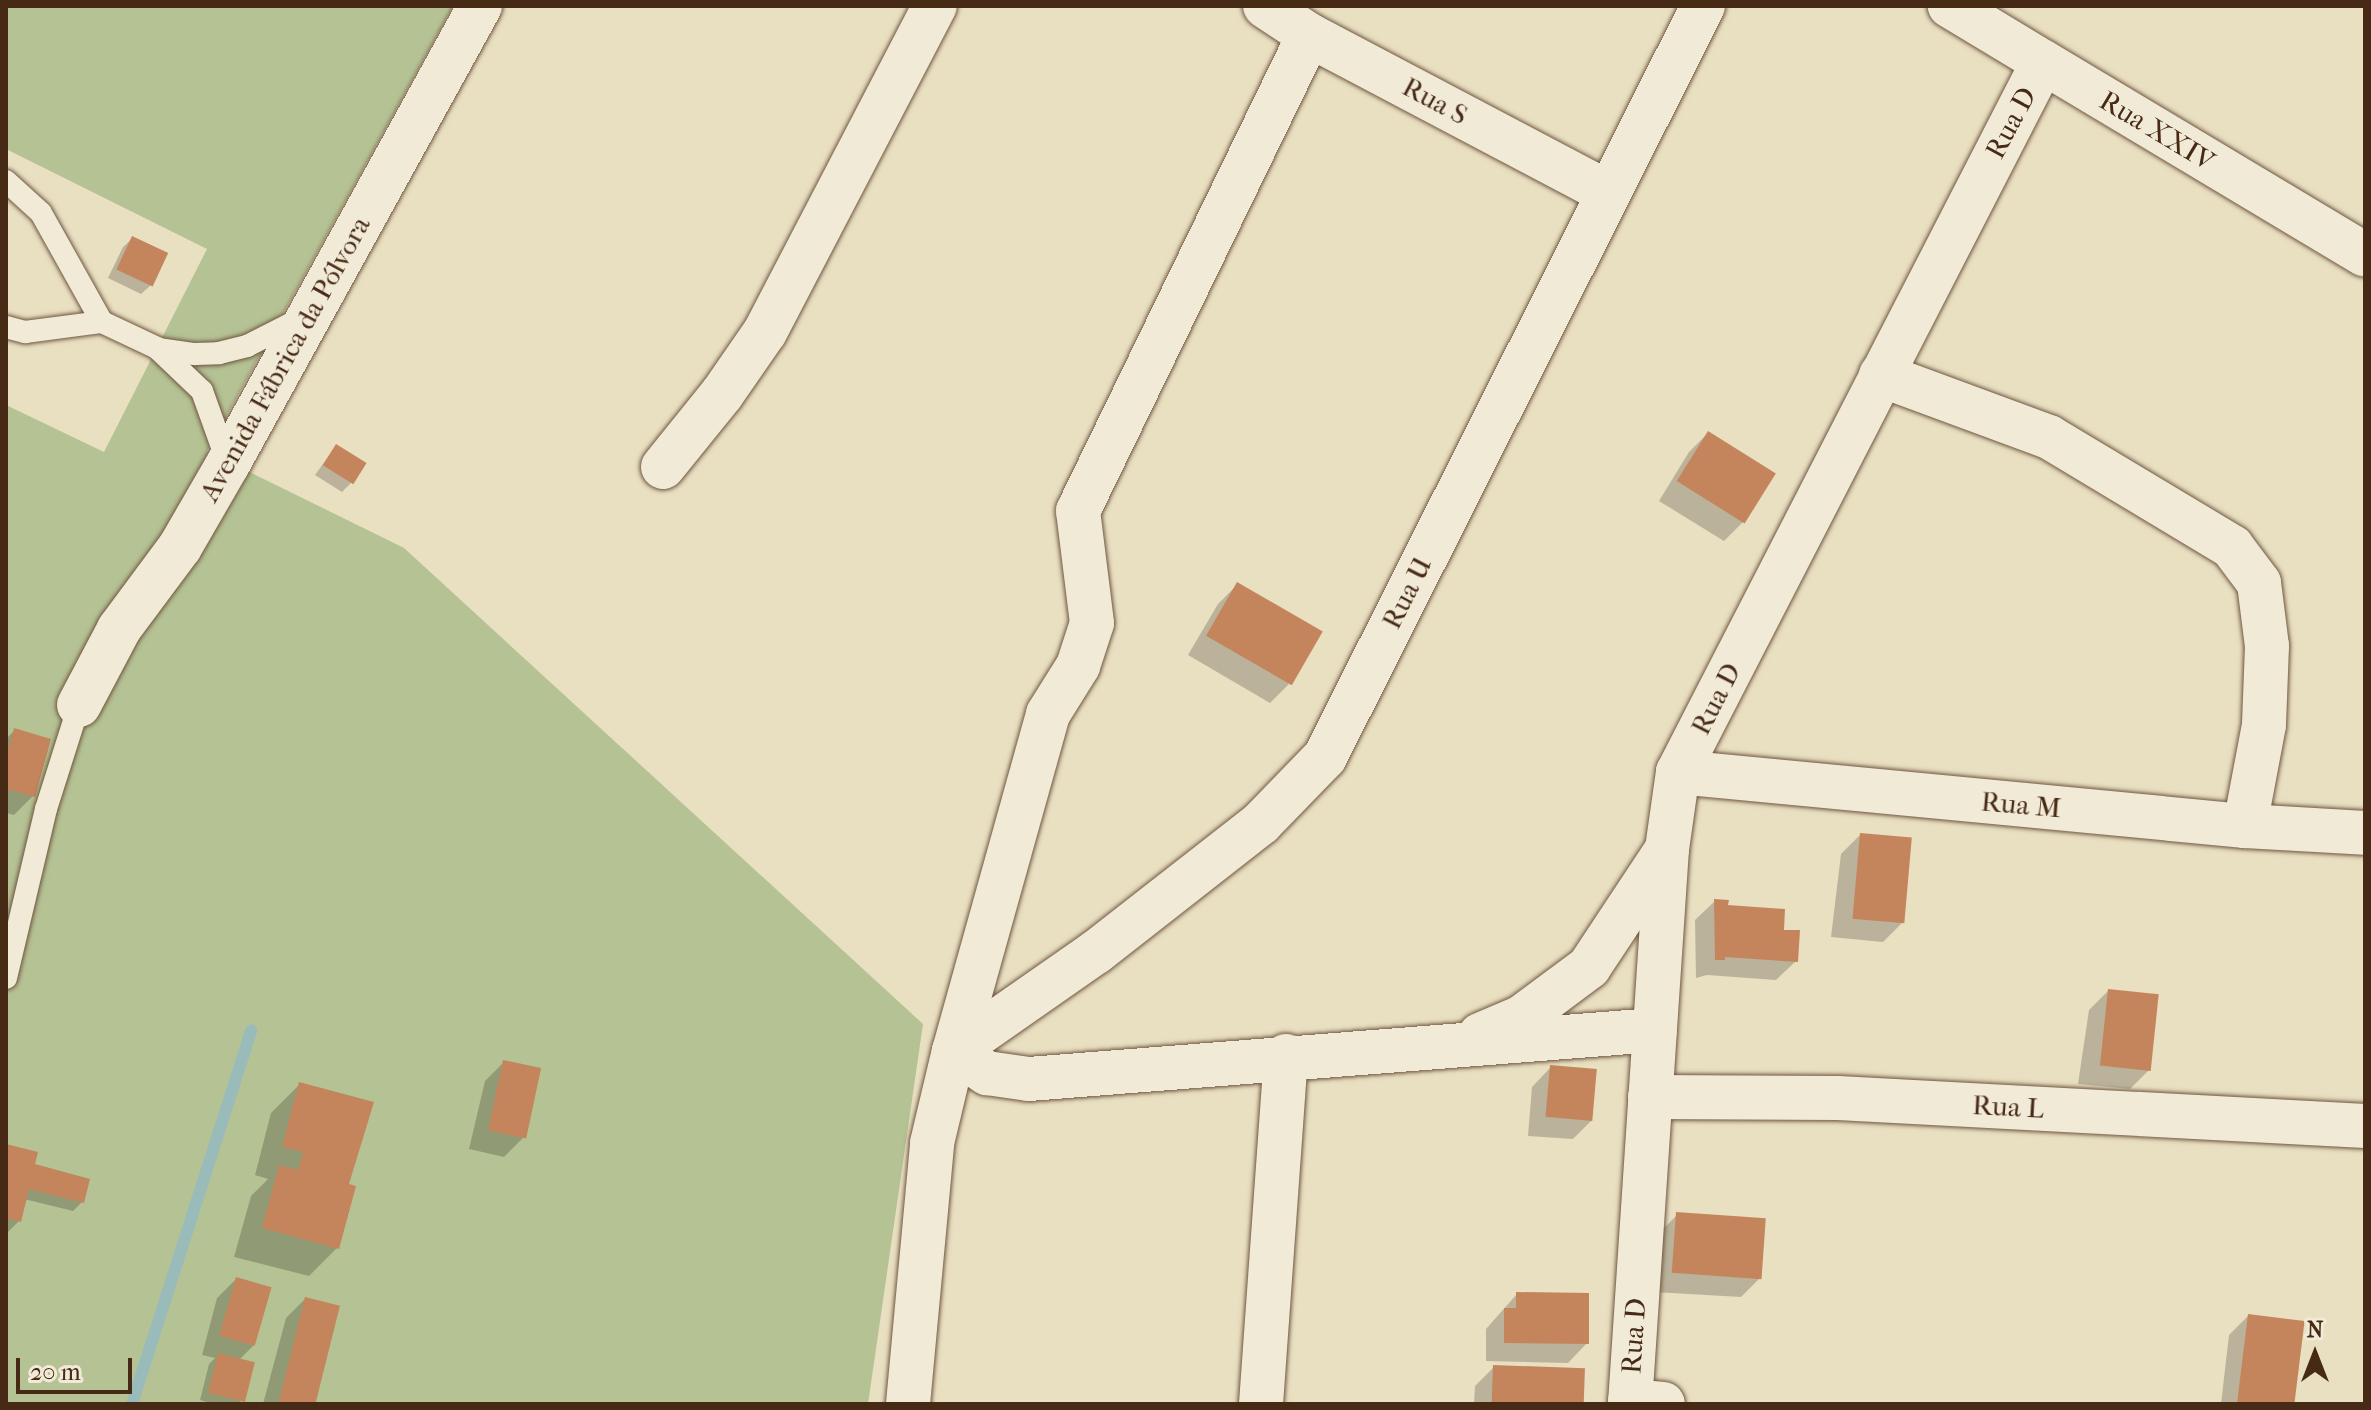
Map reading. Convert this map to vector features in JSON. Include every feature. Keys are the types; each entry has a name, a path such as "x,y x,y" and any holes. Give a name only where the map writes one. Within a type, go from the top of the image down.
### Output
{"street":[{"name":"Avenida Fábrica da Pólvora","path":"79,705 119,629 180,547 228,464 480,6"},
{"path":"663,467 722,394 765,332 935,6"},
{"name":"Rua S","path":"1265,6 1309,35 1607,192"},
{"name":"Rua U","path":"954,1051 1096,952 1261,823 1325,757 1703,6"},
{"name":"Rua XXIV","path":"1950,6 2365,255"},
{"path":"908,1404 932,1143 954,1051 1048,714 1078,666 1092,623 1078,511 1309,35"},
{"name":"Rua D","path":"1641,1403 1650,1097 1667,849 1678,772 2043,62"},
{"path":"1881,375 2049,437 2232,547 2259,583 2267,646 2264,725 2245,826"},
{"name":"Rua M","path":"1678,772 2245,826 2365,833"},
{"path":"1460,1044 1522,1017 1589,967 1667,849"},
{"path":"954,1051 987,1073 1029,1079 1286,1056 1655,1030"},
{"path":"1261,1404 1286,1056"},
{"name":"Rua L","path":"1650,1097 1838,1098 2365,1126"}],"lane":[{"path":"6,181 41,213 102,322"},
{"path":"6,327 25,332 102,322 157,348 195,354 247,346 286,329 313,311"},
{"path":"157,348 202,391 228,464"},
{"path":"6,978 46,809 79,705"}],"green space":[{"path":"6,6 453,6 207,451 404,548 923,1024 868,1404 6,1404 6,405 104,452 207,249 6,149"}],"building":[{"path":"132,236 168,253 153,286 116,270"},
{"path":"1708,431 1776,473 1745,523 1677,481"},
{"path":"336,444 367,463 353,484 323,465"},
{"path":"1237,582 1323,632 1292,685 1206,636"},
{"path":"14,728 51,739 35,797 6,789 6,758"},
{"path":"1860,833 1912,838 1904,923 1853,919"},
{"path":"1714,899 1729,900 1728,905 1785,909 1784,930 1800,930 1798,962 1725,957 1725,960 1715,960"},
{"path":"2108,989 2159,994 2151,1071 2100,1066"},
{"path":"503,1060 541,1068 526,1139 488,1130"},
{"path":"1550,1065 1597,1069 1592,1121 1545,1117"},
{"path":"299,1082 374,1102 349,1184 356,1186 339,1249 262,1228 279,1165 298,1170 303,1152 282,1147"},
{"path":"6,1144 38,1152 35,1164 90,1179 84,1203 29,1189 21,1222 6,1218"},
{"path":"1676,1212 1766,1218 1762,1279 1672,1273"},
{"path":"236,1277 272,1287 255,1346 219,1336"},
{"path":"1516,1292 1589,1293 1589,1344 1504,1343 1504,1308 1516,1308"},
{"path":"305,1297 340,1306 315,1404 278,1404"},
{"path":"2248,1314 2305,1321 2294,1404 2237,1402"},
{"path":"218,1353 255,1362 245,1402 208,1393"},
{"path":"1493,1365 1585,1368 1584,1404 1492,1404"}],"waterway":[{"path":"132,1404 251,1031"}]}
